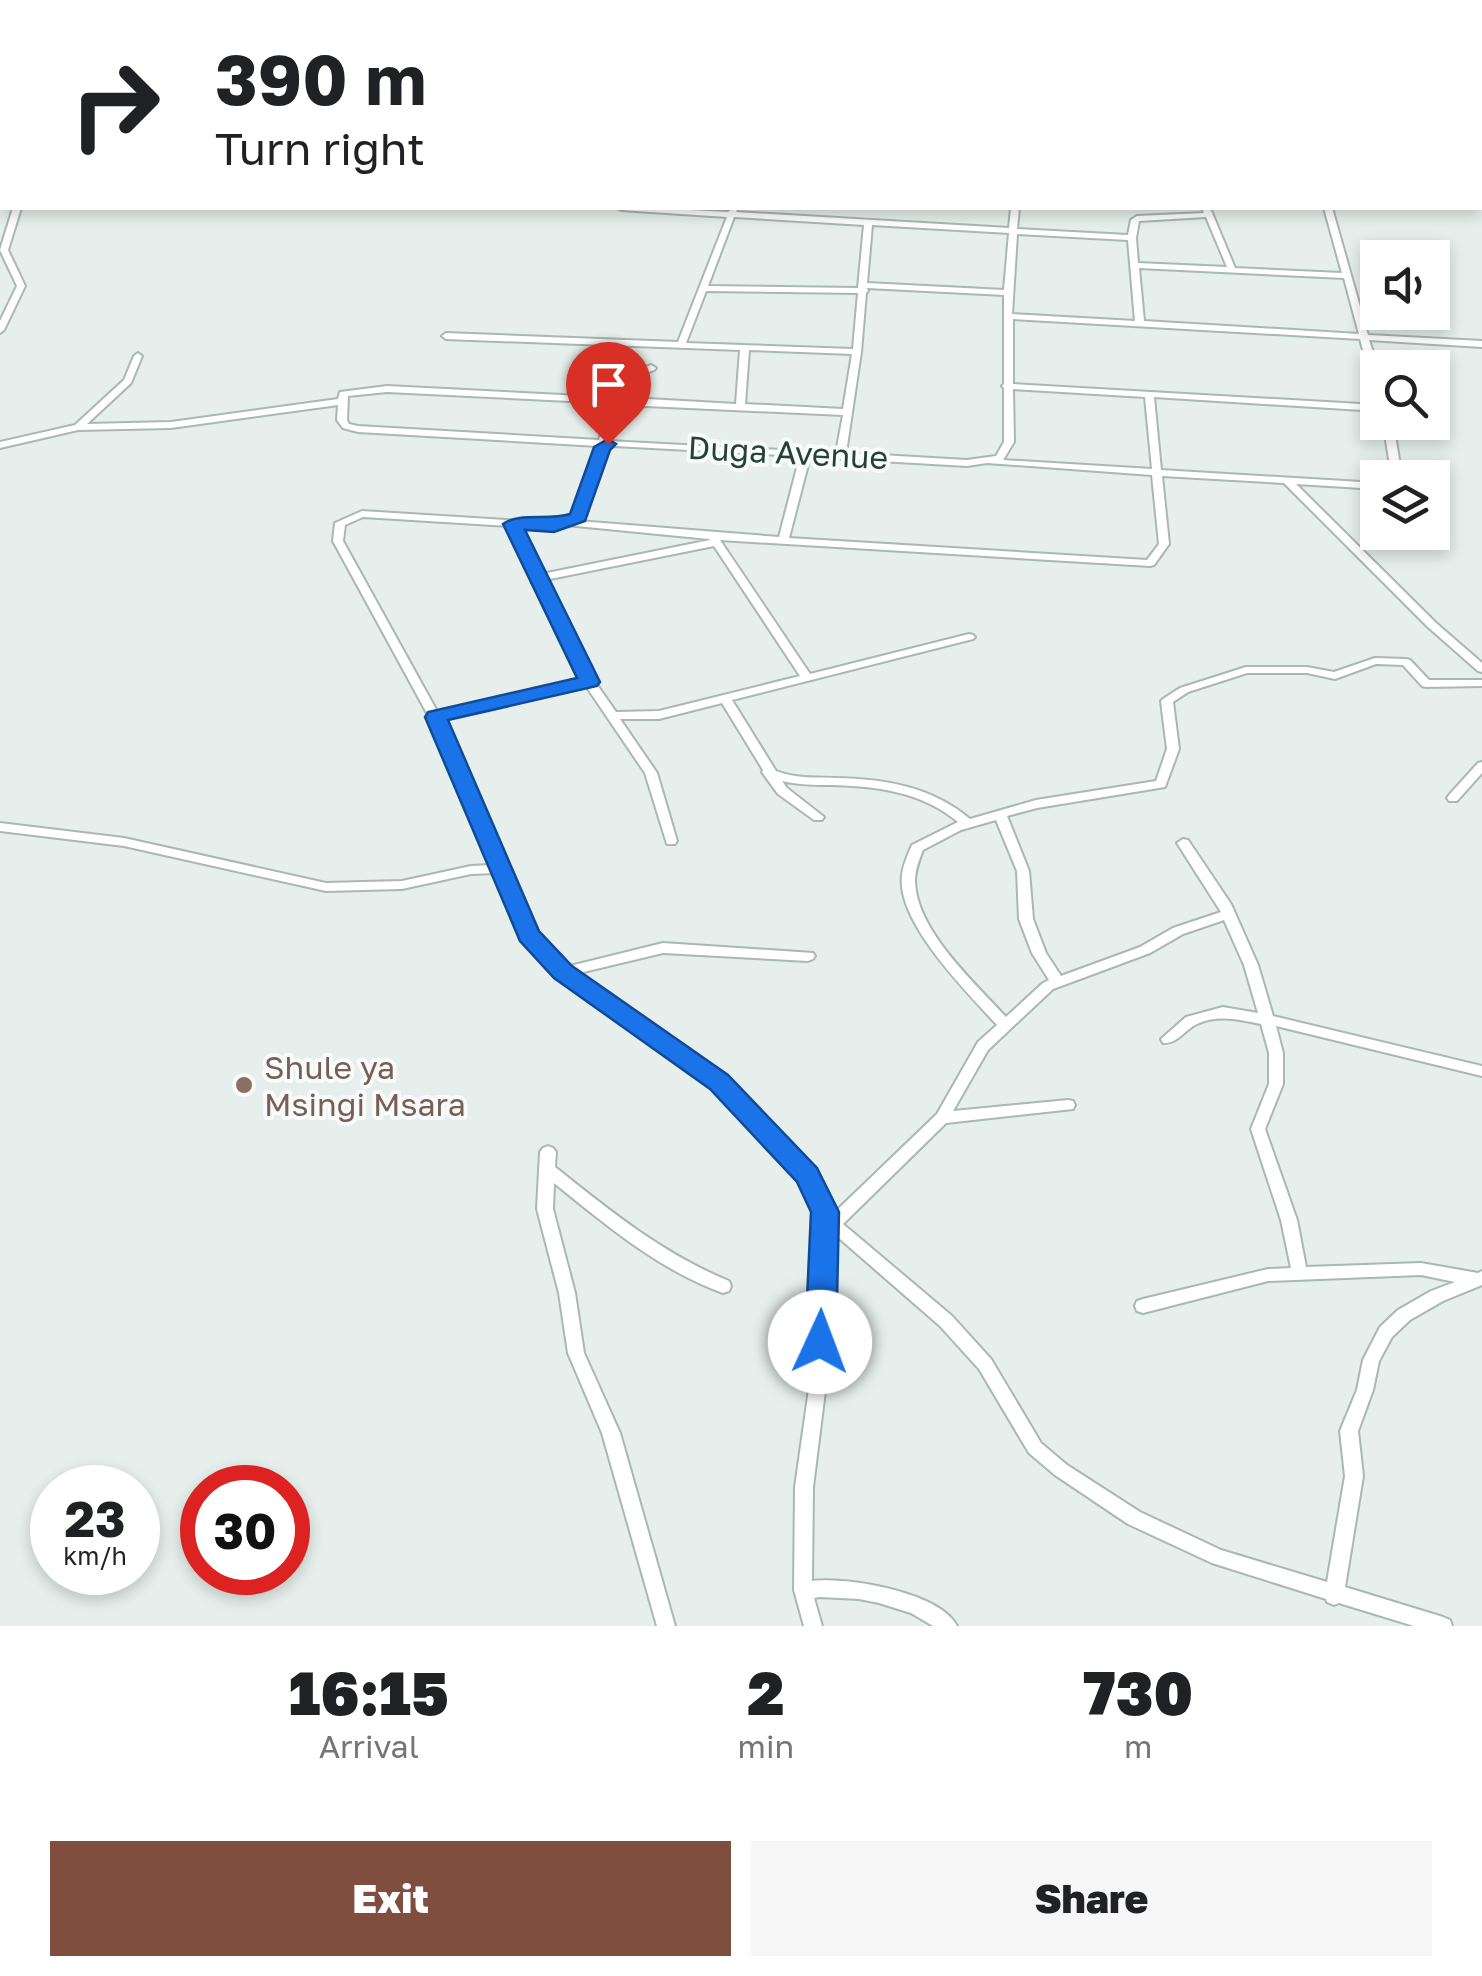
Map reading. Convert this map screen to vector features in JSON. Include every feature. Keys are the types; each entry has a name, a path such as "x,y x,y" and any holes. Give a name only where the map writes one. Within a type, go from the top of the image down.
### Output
{"street":[{"path":"0,330 20,286 4,250 15,210"},
{"path":"696,210 1132,238"},
{"path":"986,462 999,459 1007,451 1008,293 1015,210"},
{"path":"1329,210 1366,350"},
{"path":"681,345 733,211"},
{"path":"1140,325 1132,238 1135,220 1207,211 1232,270"},
{"path":"841,454 857,352 868,222"},
{"path":"1135,265 1346,276"},
{"path":"702,288 1008,293"},
{"path":"1010,316 1482,344"},
{"path":"446,336 857,352"},
{"path":"740,406 745,348"},
{"path":"78,427 128,380 138,356"},
{"path":"568,523 578,518 602,445 633,375 651,368"},
{"path":"1007,386 1360,407"},
{"path":"0,446 78,427 171,426 340,402 343,394 364,388 845,412"},
{"path":"1150,394 1164,544 1150,563 714,539 568,523 512,524 362,514 340,523 338,540 436,717 528,935 563,972 719,1082 808,1176 829,1218 946,1321 985,1364 1035,1448 1060,1470 1134,1518 1218,1557 1334,1596 1443,1626"},
{"name":"Duga Avenue","path":"340,402 346,426 358,430 1360,485"},
{"path":"783,540 806,453"},
{"path":"1289,482 1482,669"},
{"path":"512,524 589,682 651,772 671,841"},
{"path":"539,578 714,539"},
{"path":"714,539 807,678"},
{"path":"614,716 660,715 969,637"},
{"path":"1006,1026 930,935 912,900 908,878 917,848 1000,814 1078,795 1161,784 1173,750 1167,701 1184,690 1246,670 1307,670 1335,676 1375,660 1406,662 1426,684 1482,683"},
{"path":"436,717 589,682"},
{"path":"725,699 782,791 818,817"},
{"path":"1453,798 1482,766"},
{"path":"768,772 792,780 897,785 954,810 968,824"},
{"path":"1000,814 1023,872 1026,919 1038,953 1058,982"},
{"path":"0,828 124,842 326,887 402,885 471,870 500,869"},
{"path":"1183,843 1228,914 1252,965 1276,1053 1276,1084 1258,1129 1289,1220 1300,1275"},
{"path":"813,1626 803,1590 804,1488 820,1375 829,1218 942,1118 984,1046 1048,986 1228,914"},
{"path":"563,972 663,948 808,956"},
{"path":"1168,1039 1207,1014 1223,1012 1482,1071"},
{"path":"942,1118 1068,1105"},
{"path":"666,1626 612,1433 576,1353 567,1294 545,1209 548,1161 661,1255 694,1276 723,1286"},
{"path":"1143,1306 1268,1276 1421,1269 1480,1279"},
{"path":"1334,1596 1354,1476 1349,1431 1365,1390 1371,1360 1386,1332 1404,1316 1437,1296 1480,1279"},
{"path":"803,1590 822,1588 900,1599 928,1609 948,1626"}],"place":[{"name":"Shule ya Msingi Msara","path":"244,1085"}],"route":[{"path":"608,444 602,447 578,518 554,526 512,524 589,682 436,717 528,935 563,972 719,1082 808,1176 825,1212 820,1342"}]}
